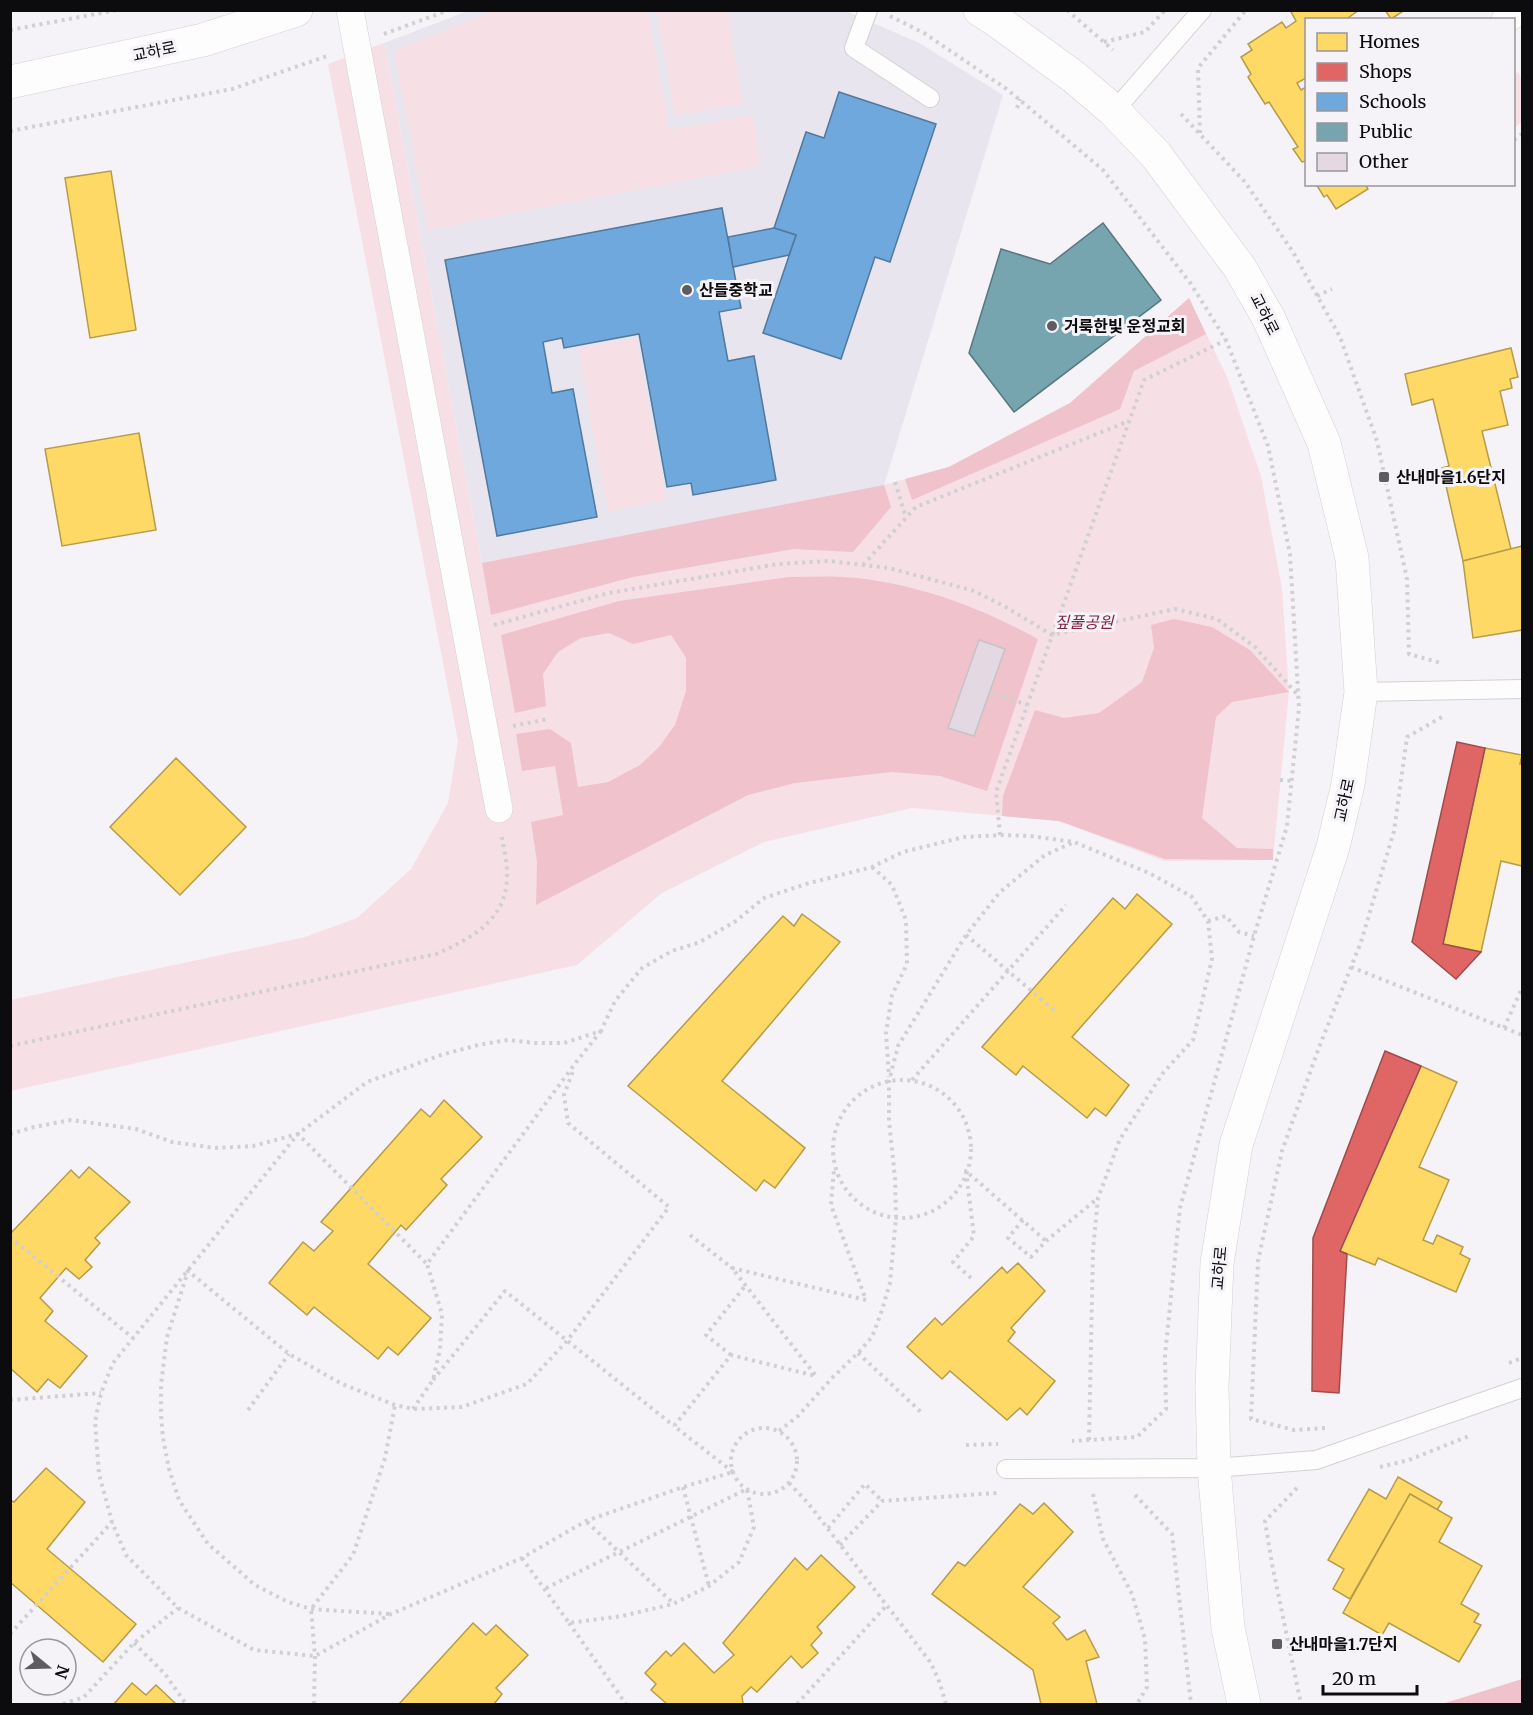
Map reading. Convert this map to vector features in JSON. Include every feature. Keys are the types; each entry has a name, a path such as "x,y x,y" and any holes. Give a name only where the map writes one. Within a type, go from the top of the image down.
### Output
{"street":[{"name":"교하로","path":"10,82 203,40 296,10"},
{"path":"350,10 499,810"},
{"name":"교하로","path":"980,10 1074,77 1114,111 1156,155 1240,268 1269,319 1324,443 1352,558 1361,692 1348,784 1333,847 1236,1145 1217,1263 1212,1387 1214,1468 1228,1628 1244,1704"},
{"path":"1508,18 1522,10"}],"lane":[{"path":"868,10 854,48 930,98"},
{"path":"1114,111 1203,10"},
{"path":"1361,692 1522,689"},
{"path":"1006,1469 1214,1468 1316,1460 1522,1388"}],"path":[{"path":"10,30 117,10"},
{"path":"10,131 232,89 449,10"},
{"path":"1067,10 1113,50"},
{"path":"1104,42 1144,32 1164,10"},
{"path":"1200,134 1198,68 1246,10"},
{"path":"427,1264 577,1061 602,1031 615,1001 642,968 672,951 700,942 736,921 764,898 806,884 872,867 903,852 964,837 1030,836 1074,842 1149,873 1191,896 1208,921 1212,959 1193,1040 1162,1073 1120,1139 1098,1198 1093,1250 1089,1440 1137,1437 1166,1408 1165,1355 1179,1208 1254,936 1287,826 1299,708 1290,554 1284,521 1268,446 1226,340 1191,284 1103,170 1008,90 924,33 887,15"},
{"path":"1017,108 1020,99"},
{"path":"1181,114 1245,182 1293,252 1340,338 1377,441 1407,579 1409,654"},
{"path":"1317,296 1332,289"},
{"path":"1000,835 996,792 1144,380 1226,340"},
{"path":"863,565 916,507 1129,421"},
{"path":"895,482 906,519"},
{"path":"465,632 609,593 778,564 829,561 889,568 974,591 1052,635 1175,609 1217,619 1256,646 1298,695"},
{"path":"990,692 1027,705"},
{"path":"1325,1428 1294,1430 1251,1419 1258,1261 1282,1152 1318,1050 1361,942 1394,831 1407,737 1444,716"},
{"path":"1280,780 1292,781"},
{"path":"10,1046 436,954 463,942 488,924 501,907 507,880 499,810"},
{"path":"889,1081 898,1046 966,935 1000,892 1046,855 1074,842"},
{"path":"778,1431 798,1416 872,1336 890,1282 896,1217 886,1034 892,995 907,964 906,920 892,885 872,867"},
{"path":"912,1080 1066,905"},
{"path":"1208,921 1226,916 1239,932 1254,936"},
{"path":"966,935 1055,1011"},
{"path":"1351,967 1522,1035"},
{"path":"1504,1028 1522,988"},
{"path":"602,1031 564,1043 508,1040 441,1055 367,1082 298,1134 113,1363 100,1393 95,1422 99,1474 112,1522 126,1555 178,1608 254,1650 315,1656 391,1614 522,1557 586,1521 733,1472"},
{"path":"188,1271 289,1354 342,1384 395,1405 413,1409 462,1407 527,1384 567,1341 669,1207 568,1123 564,1095 577,1061"},
{"path":"732,1268 866,1300 831,1205 834,1169 832,1150 839,1118 860,1093 889,1081 912,1080 937,1090 958,1108 969,1133 970,1161 960,1186 942,1206 917,1217 896,1217 860,1206 847,1193 834,1169"},
{"path":"10,1134 71,1120 136,1129 172,1142 215,1148 253,1146 298,1134"},
{"path":"298,1134 427,1264 442,1314 440,1349 434,1380"},
{"path":"966,1171 1046,1241"},
{"path":"966,1171 974,1236 953,1262 971,1278"},
{"path":"1023,1220 1008,1238 1031,1257 1046,1241 1098,1198"},
{"path":"690,1235 732,1268 816,1377 731,1355 706,1335 745,1286"},
{"path":"10,1237 133,1338"},
{"path":"188,1271 167,1337 161,1386 163,1438 169,1469 179,1500 208,1544 255,1586 288,1602 311,1609 391,1614"},
{"path":"413,1409 505,1292 733,1472 747,1489 769,1494 780,1490 789,1483 796,1469 796,1454 790,1441 778,1431 768,1428 757,1429 747,1433 733,1450 733,1472"},
{"path":"858,1353 922,1413"},
{"path":"248,1410 289,1354"},
{"path":"675,1426 731,1355"},
{"path":"10,1400 100,1393"},
{"path":"314,1704 315,1656 311,1609 353,1555 385,1458 395,1405"},
{"path":"789,1483 828,1528 931,1664 946,1704"},
{"path":"828,1528 865,1484 882,1500"},
{"path":"683,1487 709,1586"},
{"path":"1092,1487 1103,1539 1132,1594 1145,1640 1147,1687 1137,1704"},
{"path":"544,1589 747,1489"},
{"path":"569,1623 622,1616 673,1604 709,1586 739,1562 754,1527 747,1489"},
{"path":"840,1545 882,1500 998,1493"},
{"path":"1135,1494 1172,1534 1191,1704"},
{"path":"586,1521 673,1604"},
{"path":"1265,1521 1301,1704"},
{"path":"10,1634 112,1522"},
{"path":"522,1557 626,1704"},
{"path":"797,1704 886,1606"},
{"path":"63,1704 84,1696 134,1643 178,1608"},
{"path":"134,1643 165,1674 186,1704"}],"shaded area":[{"name":"산들중학교","path":"468,11 846,11 919,43 1003,95 884,485 482,563 384,43"},
{"path":"1189,298 1206,334 1134,371 1120,409 912,500 905,479 949,467 1070,403"},
{"path":"884,485 891,507 853,552 794,549 633,577 491,615 482,563"},
{"path":"789,577 844,577 920,590 968,606 1038,639 987,791 940,776 892,772 795,783 748,795 536,905 537,862 531,822 563,815 555,766 522,771 516,734 550,729 571,743 578,787 608,782 640,765 659,747 675,725 686,691 686,658 671,635 633,644 609,633 581,638 558,652 543,674 546,706 515,713 501,635 619,601"},
{"path":"1174,619 1212,627 1250,650 1289,692 1232,702 1216,717 1202,818 1237,848 1273,849 1273,860 1165,859 1059,821 1002,816 1003,796 1035,710 1064,718 1099,713 1142,682 1154,648 1151,625"},
{"path":"1522,1679 1522,1704 1442,1704"}],"green space":[{"path":"494,11 648,11 669,130 753,115 761,166 428,230 394,51"},
{"path":"657,11 727,11 743,104 675,116"},
{"name":"짚풀공원","path":"384,43 482,563 884,485 948,467 1070,403 1189,298 1228,379 1261,476 1282,588 1289,692 1273,860 1164,861 1059,821 912,808 764,842 662,893 577,965 11,1091 10,1000 305,937 357,918 411,869 448,803 458,741 328,64"},
{"path":"1518,72 1522,80 1522,122 1515,127 1515,74"},
{"path":"636,338 666,500 608,512 578,348"}],"building: Homes":[{"path":"1290,10 1359,10 1348,18 1305,18 1305,79 1297,83 1301,90 1305,88 1305,161 1302,162 1293,149 1298,147 1269,102 1265,104 1248,77 1251,74 1241,57 1252,50 1248,44 1282,22 1286,28 1296,21"},
{"path":"1385,10 1405,10 1393,18"},
{"path":"111,171 136,330 90,338 65,178"},
{"path":"1317,186 1366,186 1368,189 1336,209 1327,195 1324,197"},
{"path":"1511,348 1518,377 1510,379 1512,388 1500,391 1508,425 1482,431 1511,549 1463,561 1442,468 1449,466 1433,399 1412,405 1405,374"},
{"path":"139,433 156,530 62,546 45,449"},
{"path":"1522,546 1522,630 1473,638 1463,561"},
{"path":"1485,748 1522,755 1520,764 1522,764 1522,866 1501,861 1481,952 1443,944"},
{"path":"176,758 246,827 180,895 110,827"},
{"path":"1137,894 1172,924 1072,1037 1129,1085 1106,1116 1095,1108 1087,1118 1023,1066 1016,1075 982,1047 1113,898 1125,909"},
{"path":"802,914 840,942 722,1081 805,1148 775,1188 764,1180 756,1191 628,1086 783,916 794,926"},
{"path":"1421,1066 1457,1082 1419,1167 1449,1180 1423,1240 1433,1244 1437,1235 1463,1247 1460,1254 1470,1259 1456,1292 1378,1258 1375,1265 1340,1251"},
{"path":"444,1100 482,1137 441,1179 447,1185 406,1230 401,1225 368,1264 431,1318 398,1355 388,1347 378,1359 314,1307 307,1315 269,1283 303,1242 314,1251 333,1231 321,1222 421,1109 430,1117"},
{"path":"89,1167 130,1202 95,1238 100,1243 85,1260 92,1267 79,1279 66,1268 40,1298 53,1311 45,1321 87,1356 60,1388 48,1379 37,1392 10,1368 10,1234 71,1170 79,1178"},
{"path":"1018,1263 1045,1291 1011,1328 1015,1332 1008,1341 1055,1381 1027,1415 1020,1408 1007,1420 950,1371 942,1379 907,1347 935,1318 942,1325 1002,1267 1007,1273"},
{"path":"46,1468 85,1502 47,1549 136,1624 103,1662 78,1640 78,1637 74,1637 10,1582 10,1500 14,1502"},
{"path":"1398,1477 1442,1502 1437,1510 1410,1494 1350,1599 1333,1589 1344,1569 1328,1560 1369,1489 1386,1499"},
{"path":"1410,1494 1452,1518 1439,1542 1482,1566 1461,1604 1479,1614 1474,1622 1481,1625 1459,1662 1389,1623 1382,1635 1343,1613"},
{"path":"1044,1503 1073,1532 1023,1587 1060,1617 1053,1623 1067,1640 1085,1630 1099,1657 1086,1661 1097,1704 1041,1704 1033,1670 932,1594 958,1562 965,1566 1020,1504 1033,1514"},
{"path":"821,1555 855,1587 817,1627 822,1633 811,1645 818,1653 802,1668 791,1656 757,1692 751,1687 742,1696 743,1704 667,1704 651,1690 656,1684 645,1673 666,1651 671,1656 684,1643 714,1673 734,1655 723,1643 795,1558 807,1570"},
{"path":"473,1623 486,1635 496,1625 528,1655 496,1688 502,1694 494,1704 399,1704"},
{"path":"132,1683 146,1695 156,1685 176,1704 114,1704"}],"building: Shops":[{"path":"1457,742 1485,748 1443,944 1481,952 1456,979 1412,942"},
{"path":"1385,1051 1421,1066 1340,1251 1347,1254 1339,1393 1312,1391 1313,1238"}],"building: Schools":[{"path":"839,92 936,124 890,262 875,257 841,359 763,333 796,235 774,228 806,132 824,138"},
{"path":"722,208 741,308 719,312 728,361 754,356 776,480 693,495 691,483 667,487 639,334 564,348 562,338 543,342 552,393 573,389 597,517 497,536 445,260"},
{"path":"774,228 796,235 789,255 733,267 728,237"}],"building: Public":[{"name":"거룩한빛 운정교회","path":"1103,223 1161,300 1014,412 969,353 1001,249 1050,264"}],"building: Other":[{"path":"979,640 1005,649 974,736 948,728"}],"place":[{"name":"산들중학교","path":"687,290"},
{"name":"거룩한빛 운정교회","path":"1052,326"},
{"name":"산내마을1.6단지","path":"1384,477"},
{"name":"산내마을1.7단지","path":"1277,1644"}]}
